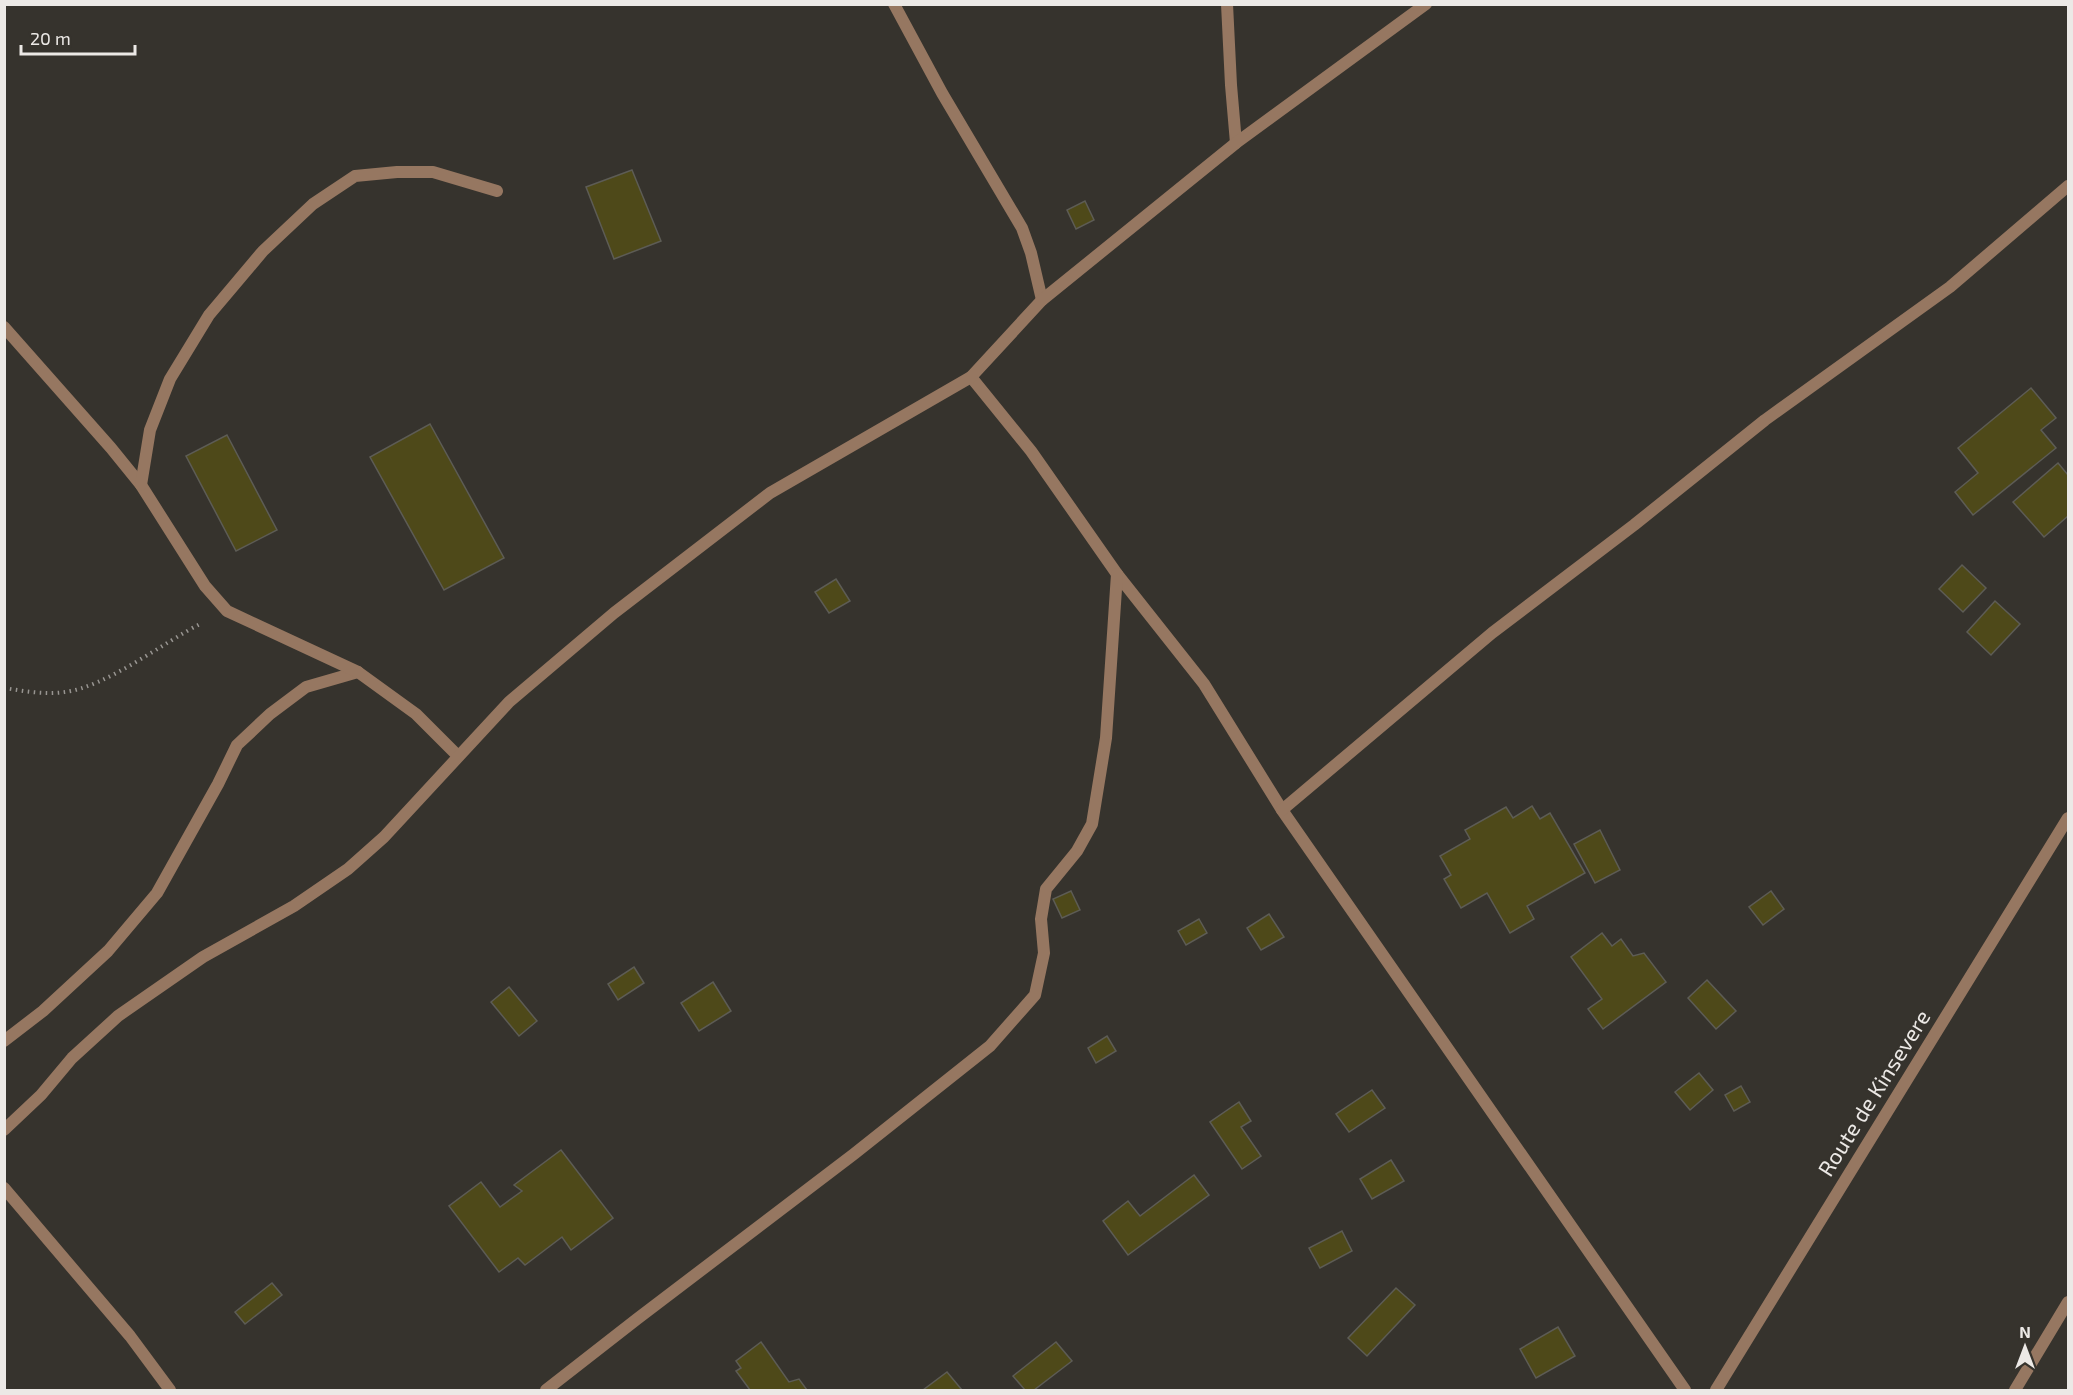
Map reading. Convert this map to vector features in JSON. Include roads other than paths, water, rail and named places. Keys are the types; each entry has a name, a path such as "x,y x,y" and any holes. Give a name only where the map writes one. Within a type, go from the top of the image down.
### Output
{"street":[{"path":"894,4 942,93 1022,228 1031,253 1042,300"},
{"path":"1227,4 1230,84 1236,144"},
{"path":"4,1130 41,1095 72,1058 118,1016 203,957 294,906 348,869 384,837 509,702 614,613 770,493 971,378 1042,300 1236,144 1426,4"},
{"path":"141,485 150,430 166,389 208,315 263,251 312,204 355,176 397,172 432,172 497,190"},
{"path":"1282,810 1492,633 1635,525 1765,420 1950,286 2068,186"},
{"path":"4,327 141,485 206,586 227,611 358,672 416,714 458,756"},
{"path":"971,378 1031,451 1117,574 1204,684 1282,810 1684,1390"},
{"path":"546,1390 854,1154 990,1046 1035,996 1044,953 1041,919 1046,890 1077,850 1092,824 1106,738 1117,574"},
{"path":"4,1041 43,1011 108,951 157,893 218,784 237,744 270,714 306,687 358,672"},
{"name":"Route de Kinsevere","path":"1716,1390 2068,818"},
{"path":"4,1188 130,1336 170,1390"},
{"path":"2015,1390 2068,1302"}]}
